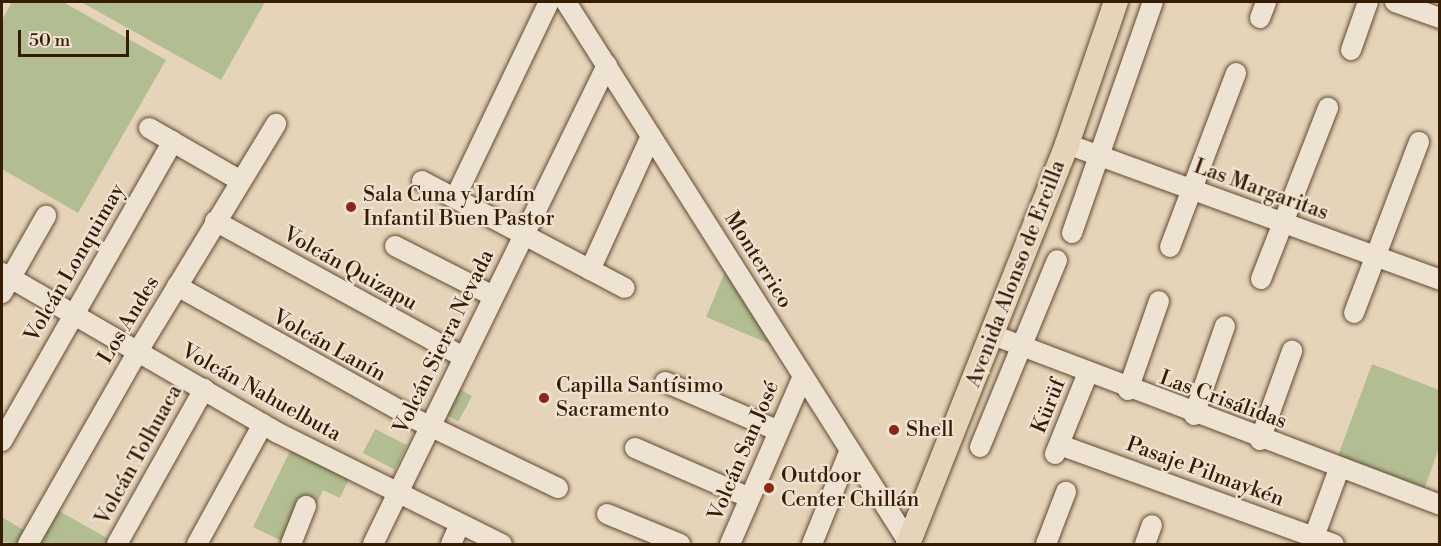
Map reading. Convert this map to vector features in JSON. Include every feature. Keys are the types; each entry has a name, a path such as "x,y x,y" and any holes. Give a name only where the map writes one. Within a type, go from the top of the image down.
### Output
{"main road":[{"name":"Avenida Alonso de Ercilla","path":"909,544 1067,144 1116,2"}],"street":[{"path":"454,198 549,2"},
{"path":"1072,233 1102,157 1153,2"},
{"path":"1351,50 1368,2"},
{"path":"1395,2 1440,18"},
{"name":"Monterrico","path":"575,6 607,66 909,544"},
{"name":"Volcán Sierra Nevada","path":"373,544 607,66"},
{"path":"1170,247 1236,73"},
{"path":"1261,279 1328,108"},
{"name":"Los Andes","path":"28,544 138,351 276,124"},
{"path":"149,128 240,180"},
{"path":"590,270 651,135"},
{"name":"Volcán Lonquimay","path":"2,441 172,141"},
{"path":"1354,313 1419,142"},
{"name":"Las Margaritas","path":"1067,144 1440,280"},
{"path":"422,181 625,288"},
{"path":"4,281 46,216"},
{"name":"Volcán Quizapu","path":"215,221 463,357"},
{"path":"395,246 493,296"},
{"path":"980,447 1057,260"},
{"name":"Volcán Nahuelbuta","path":"4,281 73,314 263,424 502,544"},
{"name":"Volcán Lanín","path":"177,286 429,426 558,488"},
{"path":"1128,390 1159,301"},
{"path":"1194,415 1225,326"},
{"name":"Las Crisálidas","path":"993,335 1087,375 1440,505"},
{"path":"1260,440 1292,351"},
{"name":"Kürüf","path":"1058,449 1087,375"},
{"name":"Volcán San José","path":"730,544 803,376"},
{"path":"665,382 779,431"},
{"name":"Volcán Tolhuaca","path":"117,544 204,389"},
{"path":"198,544 263,424"},
{"path":"634,448 750,498"},
{"name":"Pasaje Pilmaykén","path":"1058,449 1334,544"},
{"path":"812,544 849,450"},
{"path":"1314,537 1340,469"},
{"path":"1046,544 1066,492"},
{"path":"291,544 306,506"},
{"path":"607,514 680,544"},
{"path":"451,544 460,524"},
{"path":"1145,544 1152,525"}],"green space":[{"path":"12,2 63,2 166,60 78,213 2,169 2,20"},
{"path":"81,2 265,2 221,80"},
{"path":"725,272 772,345 706,317"},
{"path":"1372,364 1439,390 1439,448 1423,493 1336,461"},
{"path":"457,388 472,396 458,422 443,414"},
{"path":"375,429 407,445 395,469 363,453"},
{"path":"293,445 352,473 340,498 323,490 316,505 305,500 284,542 253,527"},
{"path":"59,511 109,539 106,544 40,543"},
{"path":"2,517 30,534 25,544 2,542"}],"place":[{"name":"Sala Cuna y Jardín Infantil Buen Pastor","path":"351,207"},
{"name":"Capilla Santísimo Sacramento","path":"544,398"},
{"name":"Shell","path":"894,430"},
{"name":"Outdoor Center Chillán","path":"769,488"}]}
